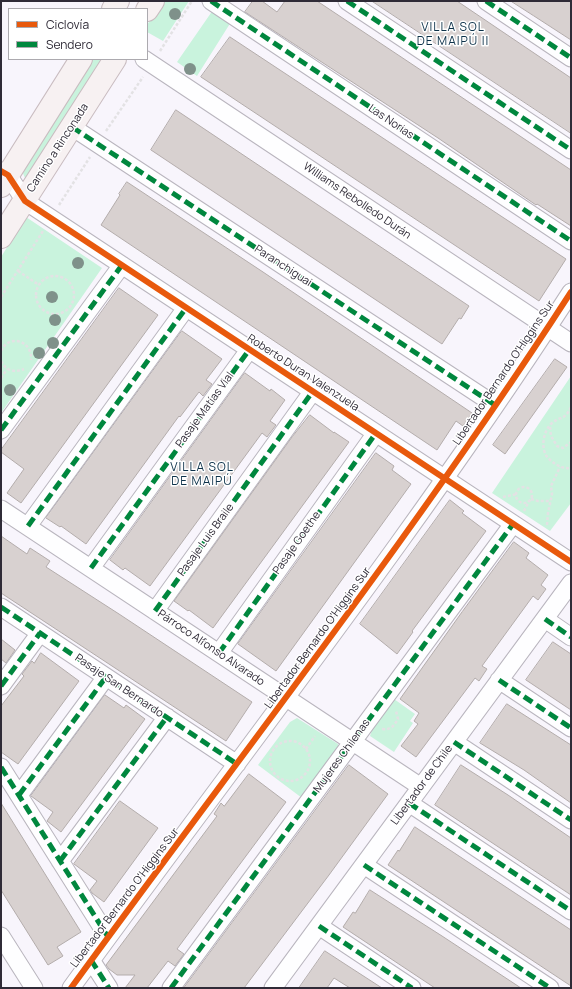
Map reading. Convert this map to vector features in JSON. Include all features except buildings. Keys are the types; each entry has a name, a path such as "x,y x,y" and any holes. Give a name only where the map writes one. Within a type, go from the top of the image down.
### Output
{"main road":[{"path":"3,177 81,60"},
{"name":"Camino a Rinconada","path":"1,237 114,60"}],"street":[{"name":"Las Norias","path":"211,1 571,241"},
{"path":"347,1 571,150"},
{"path":"486,1 571,58"},
{"name":"Williams Rebolledo Durán","path":"146,60 571,343"},
{"name":"Paranchiguai","path":"72,127 495,405"},
{"path":"3,177 25,201"},
{"name":"Roberto Duran Valenzuela","path":"25,201 445,478 518,518 571,562"},
{"path":"1,430 122,265"},
{"name":"Libertador Bernardo O'Higgins Sur","path":"71,988 286,698 445,478 571,292"},
{"path":"28,526 186,308"},
{"name":"Pasaje Matías Vial","path":"91,568 249,350"},
{"name":"Pasaje Luis Braile","path":"155,611 313,391"},
{"name":"Pasaje Goethe","path":"219,653 376,433"},
{"name":"Párroco Alfonso Alvarado","path":"1,509 421,787"},
{"name":"Mujeres Chilenas","path":"171,988 518,518"},
{"name":"Libertador de Chile","path":"273,988 571,583"},
{"name":"Pasaje San Bernardo","path":"1,607 237,764"},
{"path":"545,619 571,637"},
{"path":"1,686 40,633"},
{"path":"19,796 106,677"},
{"path":"499,680 571,728"},
{"path":"60,861 167,717"},
{"path":"454,742 571,820"},
{"path":"1,767 108,937"},
{"path":"409,803 571,911"},
{"path":"364,864 550,988"},
{"path":"319,926 412,988"},
{"path":"1,936 34,988"},
{"path":"91,960 109,988"}],"path":[{"path":"1,297 124,104"},
{"path":"18,271 39,285"},
{"path":"55,276 67,280 74,291 73,303 69,308 58,314 46,312 38,304 36,298 36,291 39,285 43,281 55,276"},
{"path":"1,349 9,342 19,341 24,343 30,351 30,361 24,369 15,372 7,369 1,361"},
{"path":"1,378 7,369"},
{"path":"571,407 566,416 551,425 544,442 545,452 549,459 560,466 571,468"},
{"path":"551,425 551,436 557,446 564,448 571,442"},
{"path":"546,529 552,494 551,486 560,466"},
{"path":"499,498 517,494 521,488 528,488 532,492 528,506 518,518"},
{"path":"517,494 519,501 524,503 530,500 551,501"},
{"path":"306,749 318,731"},
{"path":"292,741 298,743 306,749 310,756 309,769 301,778 289,781 283,780 273,771 271,765 274,749 280,744 292,741"}],"green space":[{"path":"163,1 189,1 163,41 148,33 148,24"},
{"path":"213,10 231,22 197,76 177,62"},
{"path":"89,60 104,60 31,174 25,178 22,171"},
{"path":"26,217 102,268 1,413 1,257"},
{"path":"571,376 571,503 550,531 492,493"},
{"path":"394,699 415,714 410,721 413,723 394,752 370,736 373,727"},
{"path":"297,718 338,744 338,750 302,798 258,765 290,722"}],"marked path":[{"path":"211,1 571,241"},
{"path":"347,1 571,150"},
{"path":"486,1 571,58"},
{"path":"72,127 495,405"},
{"path":"1,430 122,265"},
{"path":"28,526 186,308"},
{"path":"91,568 249,350"},
{"path":"155,611 313,391"},
{"path":"219,653 376,433"},
{"path":"171,988 513,524"},
{"path":"1,607 237,764"},
{"path":"545,619 571,637"},
{"path":"1,686 40,633"},
{"path":"19,795 106,677"},
{"path":"499,680 571,728"},
{"path":"60,861 167,717"},
{"path":"454,742 571,820"},
{"path":"1,767 108,937"},
{"path":"409,803 571,911"},
{"path":"364,865 550,988"},
{"path":"319,926 412,988"},
{"path":"91,960 109,988"}],"cycle path":[{"path":"1,171 8,175 25,201 571,562"},
{"path":"71,988 389,557 451,470 571,292"}],"district":[{"name":"VILLA SOL DE MAIPÚ II","path":"453,35"},
{"name":"VILLA SOL DE MAIPÚ","path":"202,475"}]}
